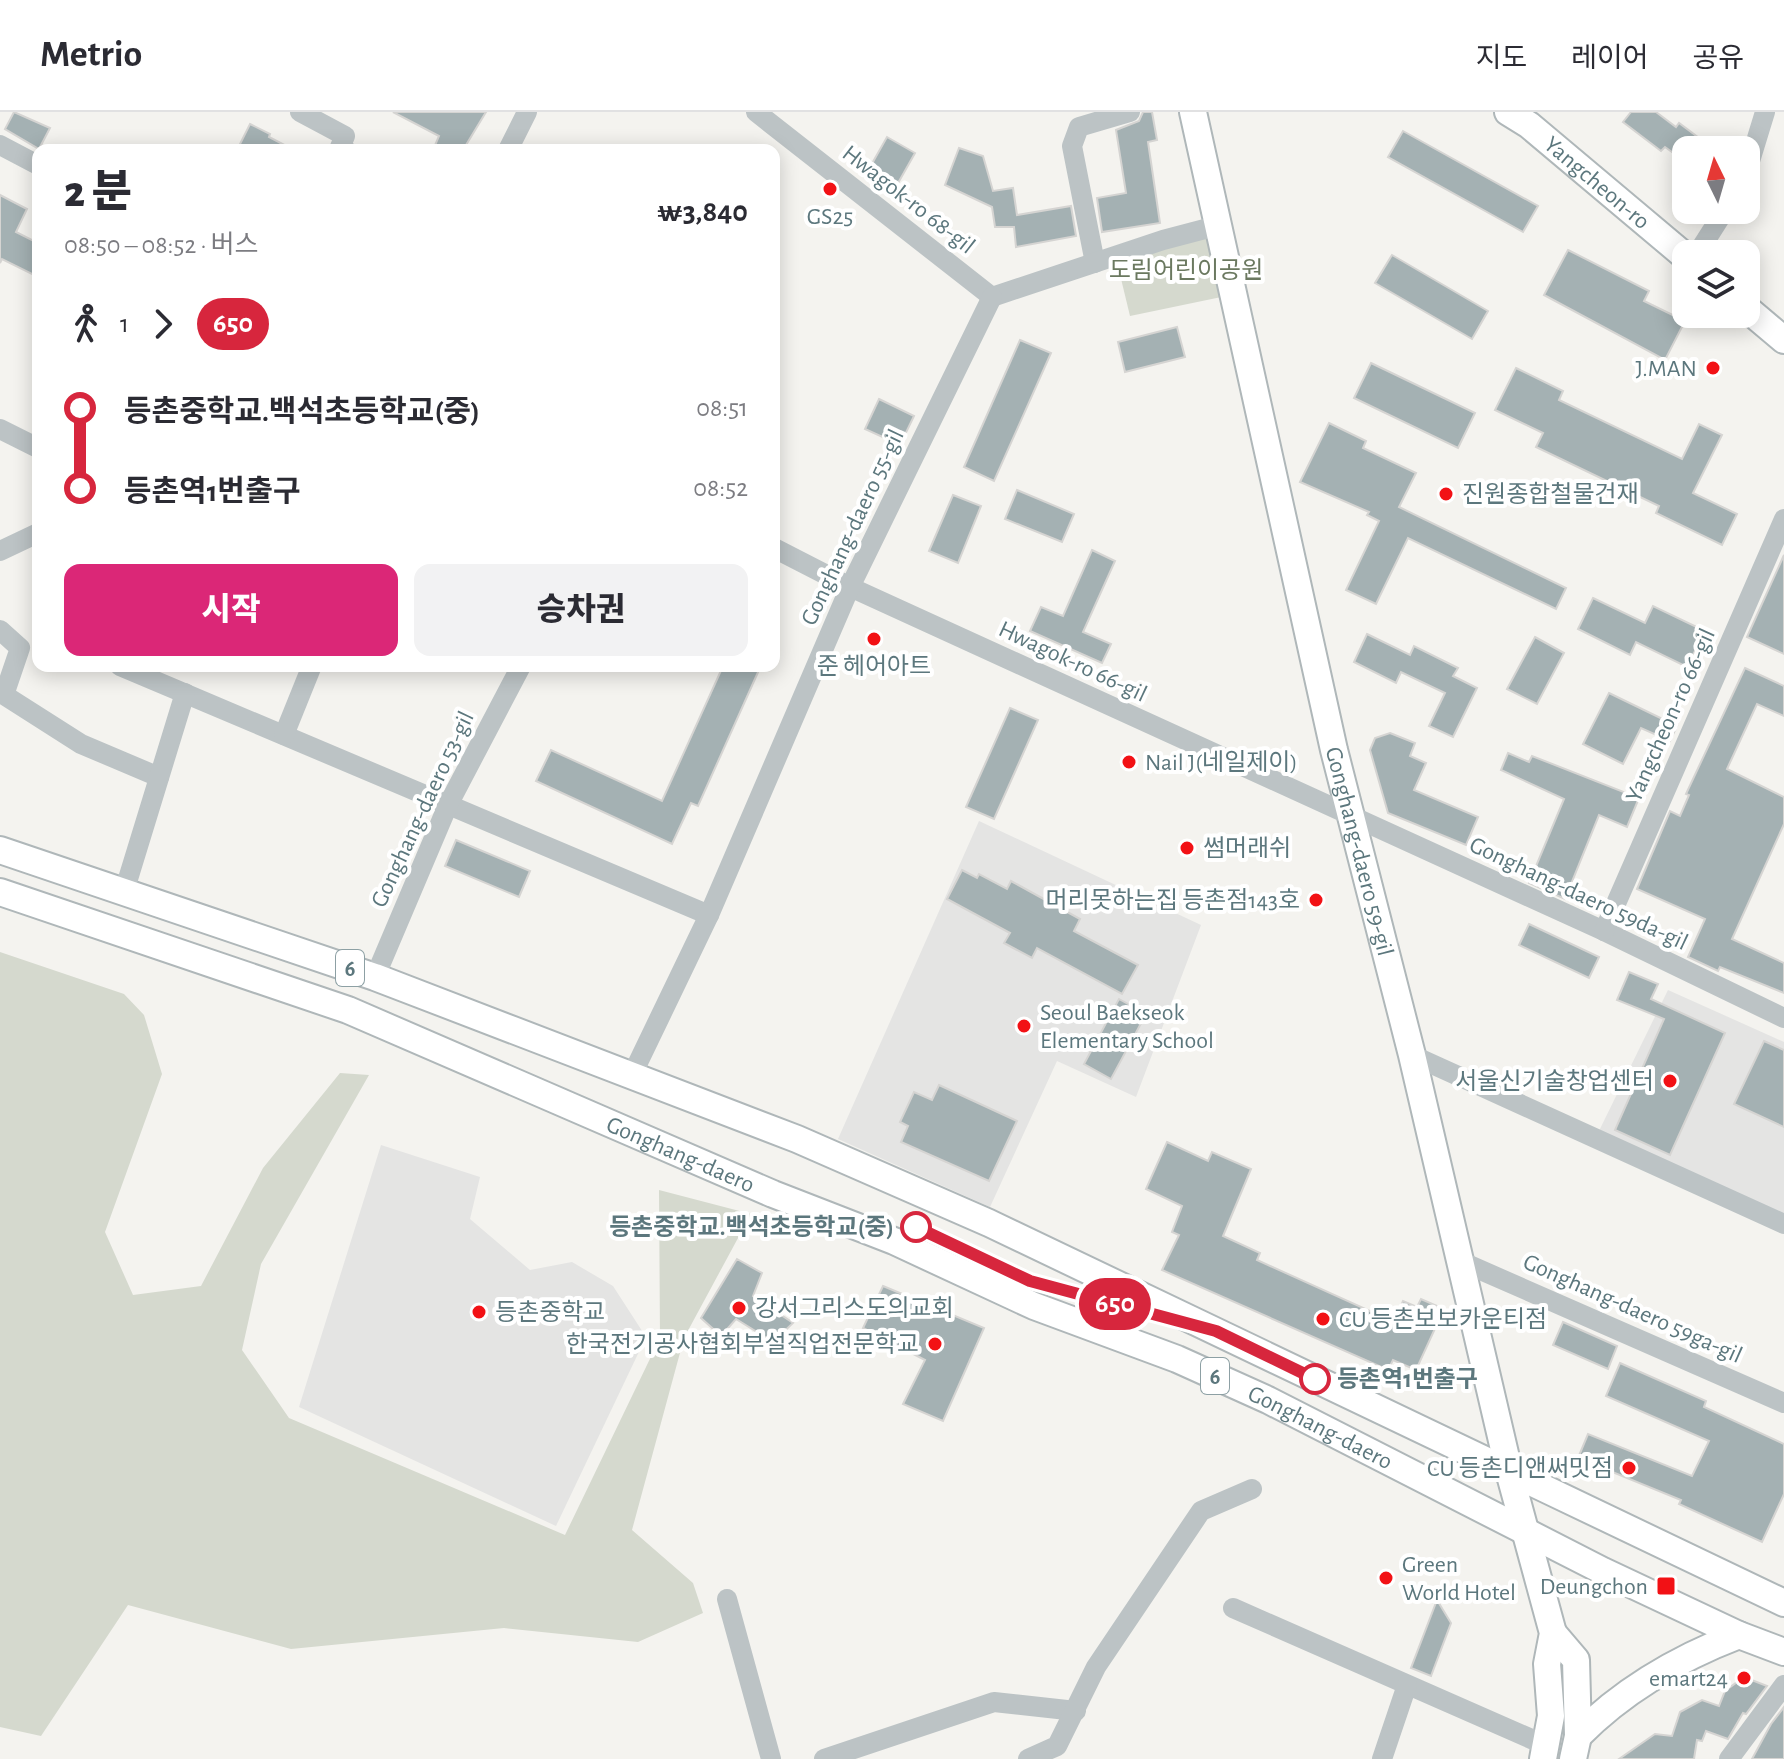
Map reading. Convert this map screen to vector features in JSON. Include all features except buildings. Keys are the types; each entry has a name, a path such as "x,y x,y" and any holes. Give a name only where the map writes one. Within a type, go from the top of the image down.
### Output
{"main road":[{"name":"Gonghang-daero 59-gil","path":"1193,112 1352,818 1412,1055 1510,1475 1553,1633"},
{"name":"Yangcheon-ro","path":"1508,112 1529,125 1672,245"},
{"path":"1760,320 1784,340"},
{"name":"Gonghang-daero","path":"0,850 375,977 633,1073 797,1139 989,1223 1510,1475 1784,1603"},
{"name":"Gonghang-daero","path":"0,892 348,1010 773,1194 894,1241 1034,1306 1177,1359 1268,1400 1603,1571 1739,1635 1784,1652"},
{"path":"1553,1633 1576,1660 1575,1747"},
{"path":"1544,1752 1551,1716 1547,1664 1553,1633"},
{"path":"1575,1747 1603,1710 1689,1654 1739,1635"}],"street":[{"path":"300,112 345,136 341,144"},
{"path":"511,144 527,112"},
{"name":"Hwagok-ro 68-gil","path":"756,112 992,297"},
{"path":"1095,263 1072,146 1079,127 1130,112"},
{"path":"1758,136 1765,112"},
{"path":"0,145 32,162"},
{"path":"992,297 1220,225"},
{"name":"Gonghang-daero 55-gil","path":"633,1073 709,915 850,587 992,297"},
{"path":"0,429 32,445"},
{"name":"Yangcheon-ro 66-gil","path":"1604,931 1784,519"},
{"path":"0,551 32,536"},
{"name":"Hwagok-ro 66-gil","path":"780,551 850,587 1352,818"},
{"path":"0,630 20,648 4,695 81,744 159,777"},
{"path":"134,672 709,915"},
{"path":"284,735 312,672"},
{"name":"Gonghang-daero 53-gil","path":"375,977 448,805 518,672"},
{"path":"124,892 185,693"},
{"name":"Gonghang-daero 59da-gil","path":"1352,818 1604,931 1784,1018"},
{"path":"1412,1055 1784,1224"},
{"name":"Gonghang-daero 59ga-gil","path":"1460,1261 1784,1403"},
{"path":"1028,1759 1057,1746 1096,1667 1201,1511 1252,1489"},
{"path":"727,1599 771,1759"},
{"path":"1233,1608 1407,1685 1544,1752"},
{"path":"1382,1759 1407,1685"},
{"path":"1729,1759 1784,1685"},
{"path":"824,1759 994,1702 1076,1711"}],"shaded area":[{"name":"Seoul Baekseok Elementary School","path":"979,821 1201,925 1136,1097 1057,1061 990,1207 838,1139"},
{"name":"서울신기술창업센터","path":"1668,990 1784,1042 1784,1218 1598,1133"},
{"name":"등촌중학교","path":"381,1145 480,1177 470,1219 530,1270 572,1262 613,1286 646,1337 556,1526 299,1407"}],"green space":[{"name":"도림어린이공원","path":"1216,228 1231,295 1130,316 1116,258"},
{"path":"0,952 124,994 144,1015 162,1074 105,1232 133,1295 201,1286 263,1168 340,1073 369,1075 261,1264 242,1350 289,1418 565,1535 660,1338 659,1190 751,1214 684,1338 632,1530 693,1583 703,1613 638,1642 504,1628 291,1649 128,1605 41,1736 0,1727"}],"bus line":[{"name":"650","path":"916,1227 1030,1281 1216,1331 1315,1379"}],"place":[{"name":"GS25","path":"830,189"},
{"name":"J.MAN","path":"1713,368"},
{"name":"진원종합철물건재","path":"1446,494"},
{"name":"준 헤어아트","path":"874,639"},
{"name":"Nail J(네일제이)","path":"1129,762"},
{"name":"썸머래쉬","path":"1187,848"},
{"name":"머리못하는집 등촌점143호","path":"1316,900"},
{"name":"Seoul Baekseok Elementary School","path":"1024,1026"},
{"name":"서울신기술창업센터","path":"1670,1081"},
{"name":"등촌중학교.백석초등학교(중)","path":"916,1227"},
{"name":"강서그리스도의교회","path":"739,1308"},
{"name":"등촌중학교","path":"479,1312"},
{"name":"CU 등촌보보카운티점","path":"1323,1319"},
{"name":"한국전기공사협회부설직업전문학교","path":"935,1344"},
{"name":"등촌역1번출구","path":"1315,1379"},
{"name":"CU 등촌디앤써밋점","path":"1629,1468"},
{"name":"Green World Hotel","path":"1386,1578"},
{"name":"Deungchon","path":"1666,1586"},
{"name":"emart24","path":"1744,1678"}]}
